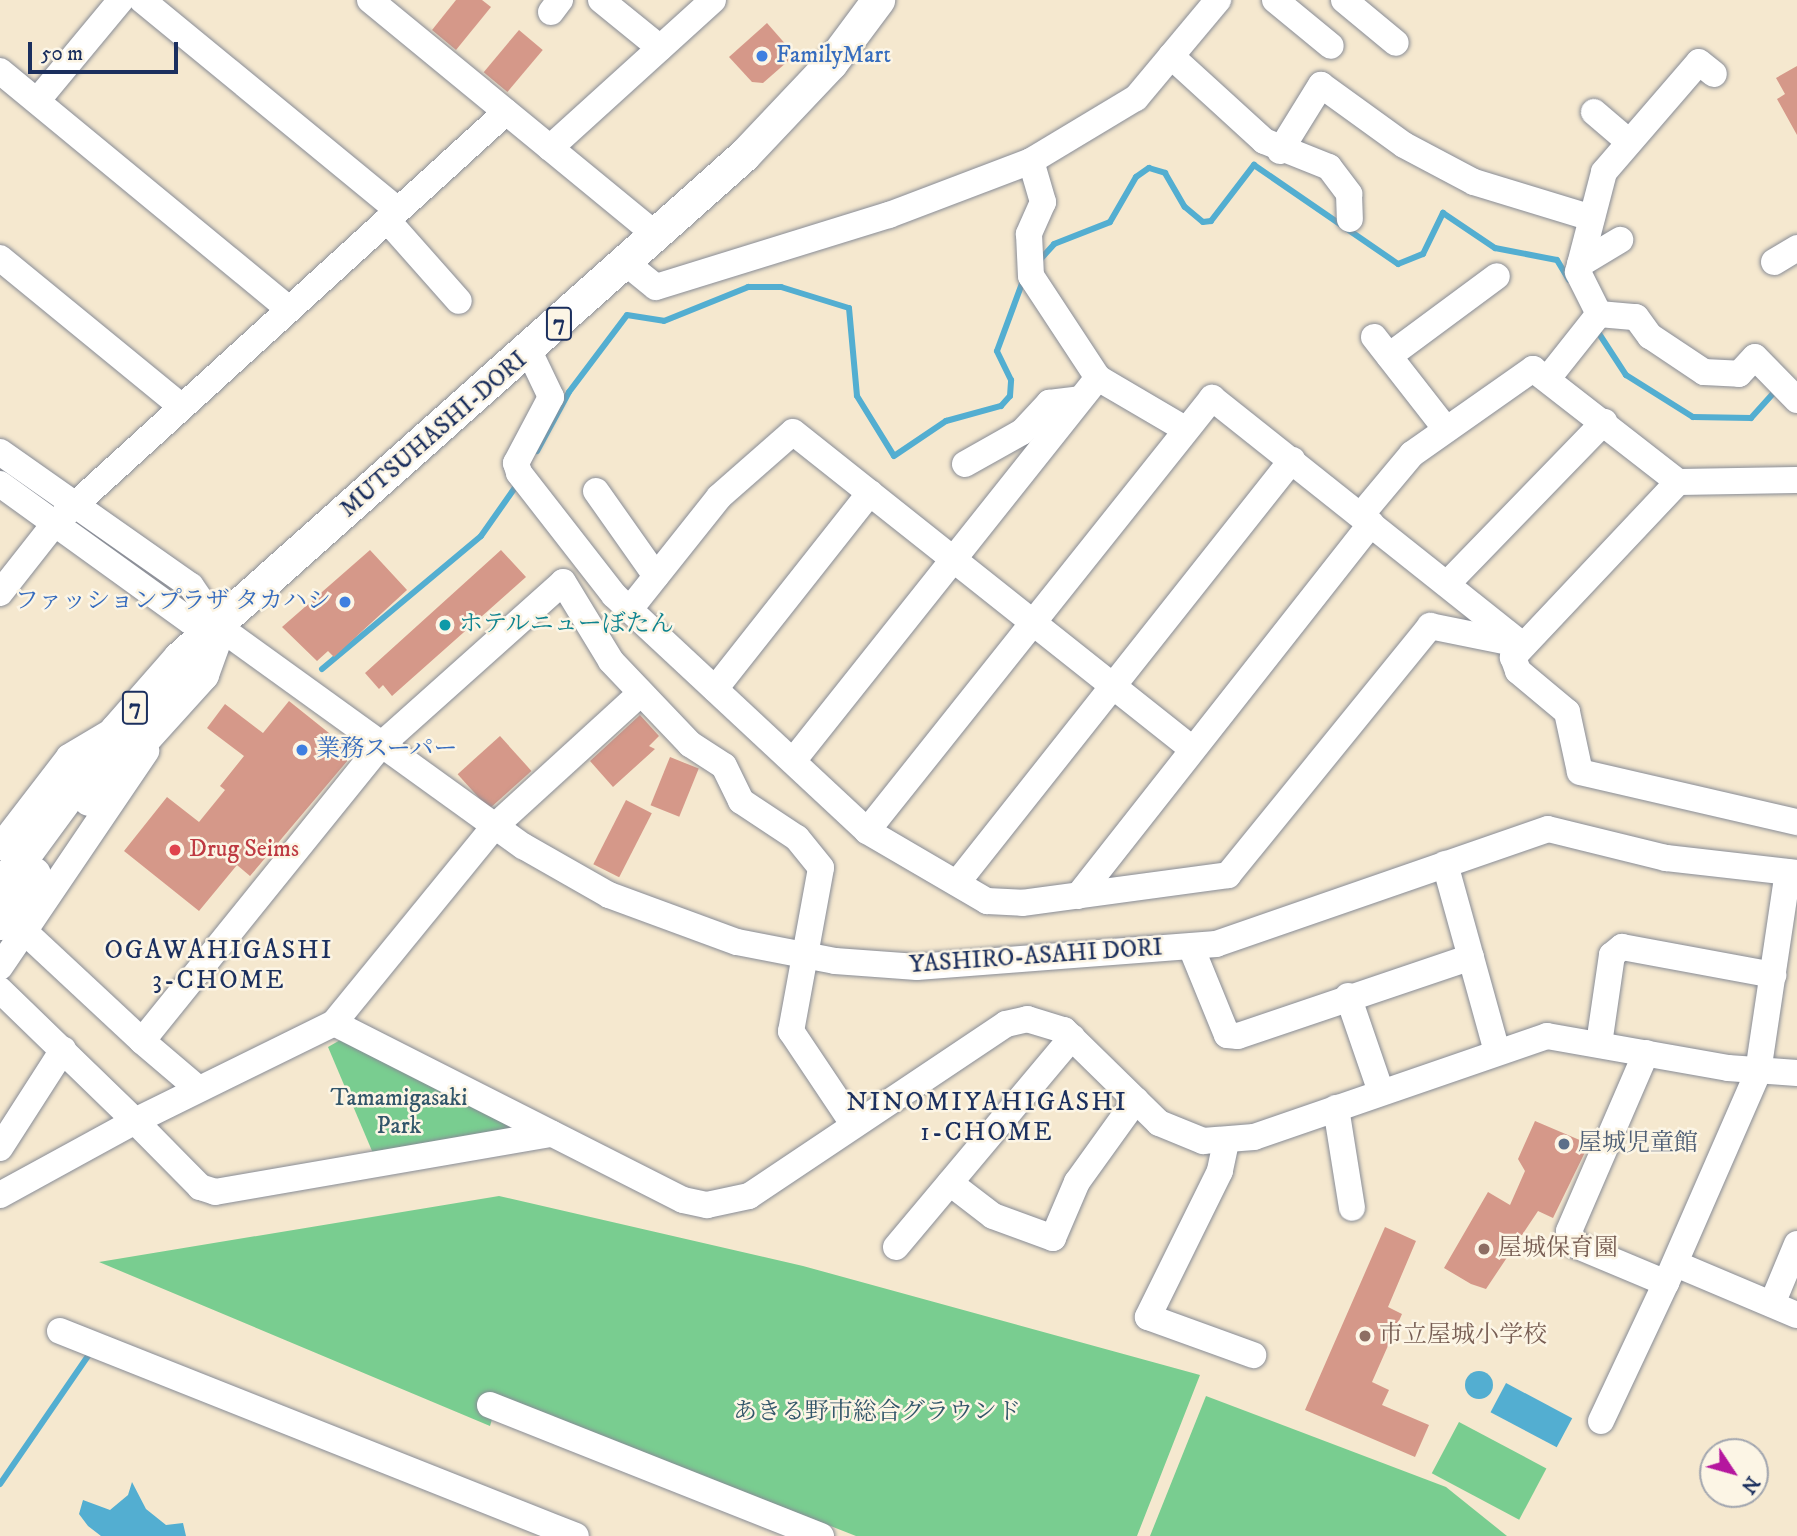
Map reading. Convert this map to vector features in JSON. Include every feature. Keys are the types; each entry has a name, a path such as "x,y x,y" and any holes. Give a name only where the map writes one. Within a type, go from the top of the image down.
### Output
{"main road":[{"name":"MUTSUHASHI-DORI","path":"219,627 529,351 782,117 875,1"},
{"name":"7","path":"0,888 71,805 170,710 202,674 219,627"},
{"name":"7","path":"12,927 71,805 116,730 179,658 219,627"}],"street":[{"path":"37,101 121,0"},
{"path":"142,0 392,215 459,301"},
{"path":"370,0 656,235"},
{"path":"601,0 660,48"},
{"path":"551,148 713,0"},
{"path":"626,263 656,287 889,215 1031,161 1114,115 1171,56 1218,0"},
{"path":"1275,0 1331,46"},
{"path":"1344,0 1396,43"},
{"path":"1171,56 1250,131 1280,150 1329,167 1349,194 1350,219"},
{"path":"1593,321 1580,264 1604,172 1699,62 1714,74"},
{"path":"0,71 289,309"},
{"path":"1280,150 1321,85 1404,145 1474,182 1592,218"},
{"path":"0,593 55,523 506,112"},
{"path":"1594,112 1629,142"},
{"path":"1031,161 1044,202 1029,234 1031,267 1098,379 1185,429"},
{"path":"1580,264 1620,240"},
{"path":"1774,262 1797,248"},
{"path":"0,258 181,407"},
{"path":"1446,429 1382,346 1497,276"},
{"path":"1549,377 1593,321 1636,317 1650,337 1704,372 1739,374 1755,357 1786,389"},
{"path":"529,351 551,397 516,463 522,478 630,609 867,831 957,883 1005,904 1228,874 1430,626 1453,588 1604,422"},
{"path":"1079,896 1366,519 1412,454 1533,369 1549,377 1678,482 1797,480"},
{"path":"793,761 951,558 1098,379"},
{"path":"965,464 1023,432 1049,403 1080,398"},
{"path":"867,831 1031,620 1212,398 1523,645"},
{"path":"630,609 719,497 793,432 1191,748"},
{"path":"0,452 191,586 219,627"},
{"path":"957,883 1292,460"},
{"path":"1678,482 1513,657 1518,671 1567,712 1580,772 1797,822"},
{"path":"0,484 190,621 219,627"},
{"path":"596,491 656,576"},
{"path":"715,688 870,493"},
{"path":"142,1041 381,745 563,582 611,661 690,744 724,766 741,801 797,838 821,868 791,1031 854,1125"},
{"path":"1430,626 1523,645"},
{"name":"YASHIRO-ASAHI DORI","path":"219,627 494,827 646,911 806,956 957,967 1216,944 1548,829 1666,858 1793,872"},
{"path":"0,1195 196,1087 334,1023 494,827 641,693"},
{"path":"0,967 12,927 109,812 170,710"},
{"path":"0,847 69,757 116,730"},
{"path":"1445,864 1497,1051"},
{"path":"1601,1421 1671,1273 1758,1072 1793,872"},
{"path":"12,927 196,1087"},
{"path":"1191,947 1227,1035 1471,957"},
{"path":"1599,1044 1612,955 1622,947 1773,975"},
{"path":"0,990 200,1187 215,1192 552,1134"},
{"path":"1348,996 1381,1092"},
{"path":"334,1023 683,1200 707,1205 749,1196 1013,1021 1046,1021 1072,1037 1136,1100 1180,1136 1226,1142 1336,1108 1547,1036 1758,1072 1797,1073"},
{"path":"897,1247 1072,1037"},
{"path":"0,1148 63,1050"},
{"path":"1646,1053 1569,1231 1575,1245 1772,1304 1797,1315"},
{"path":"950,1183 993,1216 1053,1238 1077,1182 1136,1100"},
{"path":"1336,1108 1352,1208"},
{"path":"1226,1142 1220,1171 1148,1317 1253,1355"},
{"path":"1772,1304 1797,1244"},
{"path":"60,1331 576,1536"},
{"path":"490,1405 821,1536"}],"green space":[{"name":"Tamamigasaki Park","path":"342,1039 521,1128 375,1158 328,1047"},
{"name":"あきる野市総合グラウンド","path":"499,1196 803,1266 1200,1375 1137,1536 856,1536 499,1396 490,1426 99,1262"},
{"path":"1206,1396 1446,1487 1507,1536 1150,1536"},
{"path":"1459,1422 1546,1468 1519,1520 1432,1473"}],"water":[{"path":"1479,1371 1489,1375 1493,1385 1489,1395 1479,1399 1469,1395 1465,1385 1469,1375"},
{"path":"1506,1383 1572,1418 1557,1447 1491,1412"},
{"path":"132,1482 146,1509 166,1525 183,1523 186,1536 101,1536 88,1526 79,1514 83,1500 110,1510 128,1495"}],"building":[{"path":"456,0 482,0 491,7 456,50 432,30"},
{"path":"767,23 795,55 763,83 752,82 729,57"},
{"path":"519,30 543,50 507,92 484,72"},
{"path":"1797,66 1797,135 1777,99 1785,94 1776,78"},
{"path":"370,550 407,590 334,657 328,651 317,661 282,627"},
{"name":"ホテルニューぼたん","path":"501,550 526,577 392,696 383,685 379,689 365,673"},
{"path":"289,701 354,753 250,876 237,865 199,911 124,851 167,797 199,822 225,790 220,786 244,756 207,728 225,704 263,733"},
{"path":"640,715 659,736 649,746 655,749 613,787 590,761"},
{"path":"500,736 531,771 489,809 458,774"},
{"path":"670,757 699,769 679,817 651,805"},
{"path":"626,800 652,813 619,877 593,864"},
{"path":"1535,1121 1589,1144 1553,1218 1538,1211 1486,1289 1471,1284 1444,1268 1488,1192 1510,1205 1525,1171 1518,1159"},
{"path":"1385,1227 1416,1241 1388,1307 1402,1314 1372,1382 1389,1390 1382,1405 1429,1425 1415,1457 1305,1410"}],"waterway":[{"path":"1038,262 1054,244 1110,222 1136,177 1149,168 1165,173 1185,207 1203,222 1211,221 1254,165 1398,264 1423,254 1443,213 1495,248 1557,260 1569,280"},
{"path":"537,451 569,392 627,315 664,321 748,287 781,287 849,308 857,396 894,456 946,421 1001,406 1010,396 1011,380 997,351 1024,278"},
{"path":"1596,329 1626,375 1693,417 1751,418 1777,389"},
{"path":"322,669 481,536 519,482"},
{"path":"21,483 48,502"},
{"path":"0,1484 88,1356"}],"place":[{"name":"FamilyMart","path":"762,56"},
{"name":"ファッションプラザ タカハシ","path":"345,602"},
{"name":"ホテルニューぼたん","path":"445,625"},
{"name":"業務スーパー","path":"302,750"},
{"name":"Drug Seims","path":"175,850"},
{"name":"屋城児童館","path":"1564,1144"},
{"name":"屋城保育園","path":"1484,1249"},
{"name":"市立屋城小学校","path":"1365,1336"}],"district":[{"name":"OGAWAHIGASHI 3-CHOME","path":"219,966"},
{"name":"NINOMIYAHIGASHI 1-CHOME","path":"987,1118"}]}
